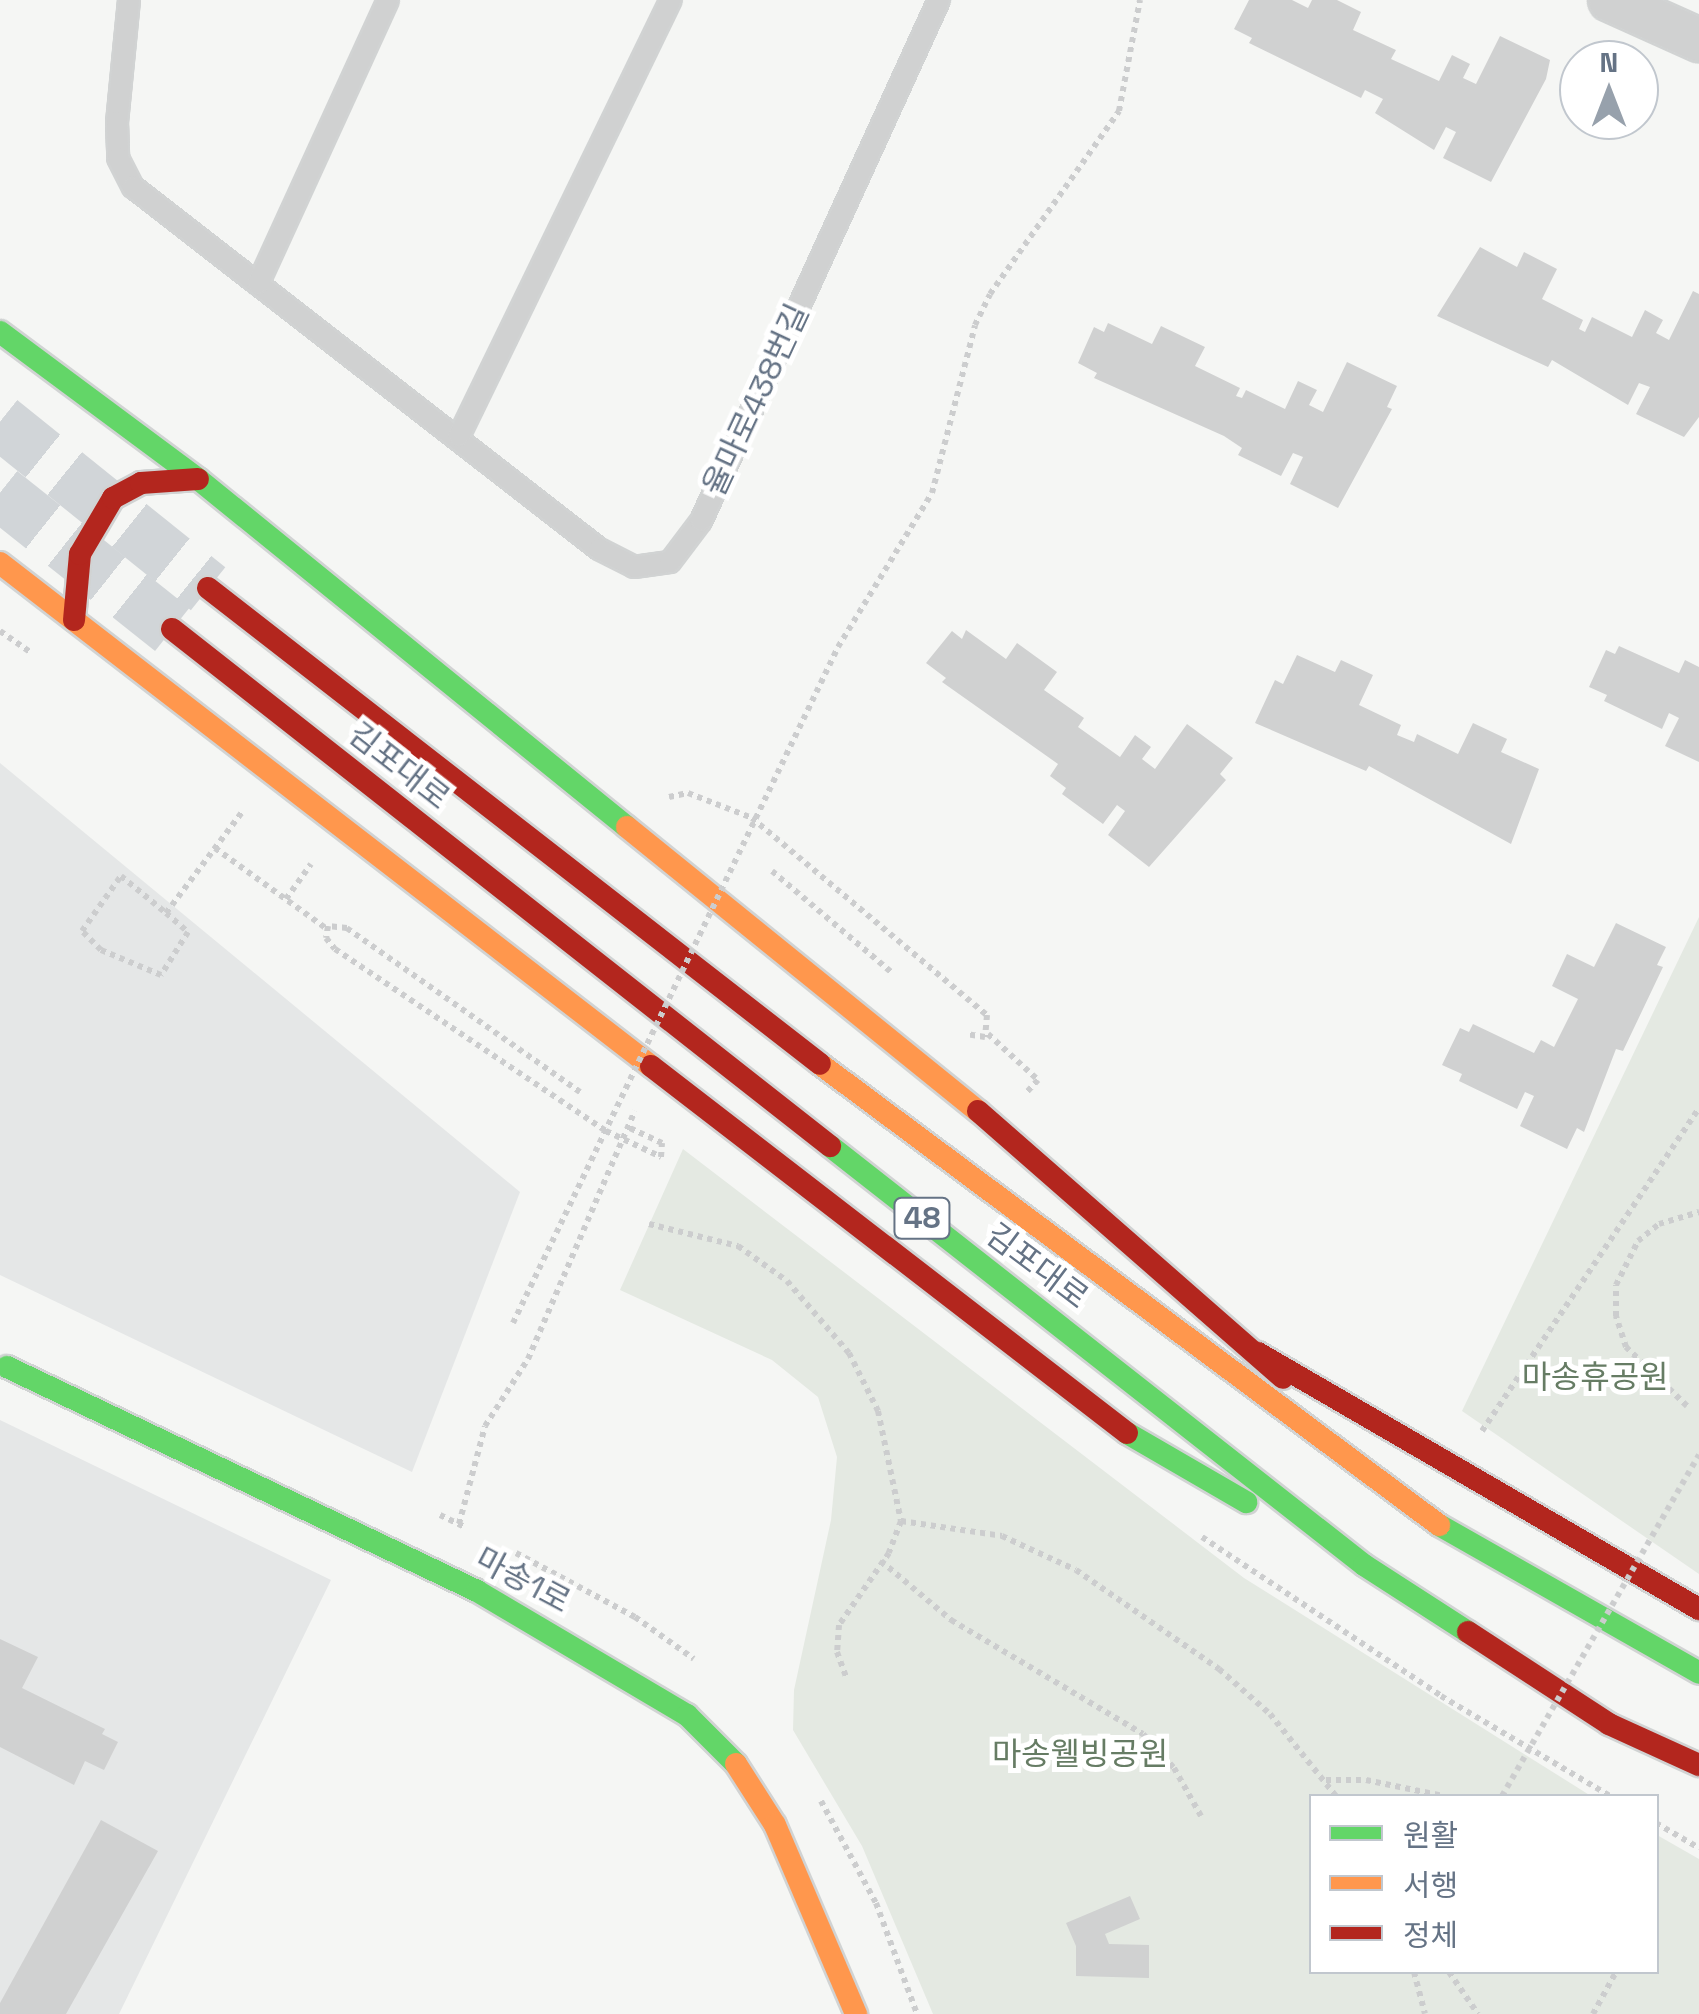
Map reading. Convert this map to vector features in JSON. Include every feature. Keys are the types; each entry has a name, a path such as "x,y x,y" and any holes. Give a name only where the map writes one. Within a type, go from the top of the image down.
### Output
{"main road":[{"path":"0,332 198,480 1039,1160 1258,1352 1407,1507"},
{"path":"74,620 80,554 114,498 141,483 198,480"},
{"path":"0,563 1147,1449 1364,1565"},
{"name":"김포대로","path":"208,588 985,1194 1407,1507 1699,1673"},
{"name":"김포대로","path":"172,629 1364,1565 1692,1774"},
{"path":"1258,1352 1578,1544 1699,1608"},
{"name":"마송1로","path":"7,1368 478,1592 686,1714 738,1766 775,1825 856,2014"}],"street":[{"path":"1610,0 1699,40"}],"lane":[{"name":"율마로438번길","path":"129,0 118,158 132,188 459,436 599,549 634,567 670,562 700,521 939,0"},
{"path":"258,284 388,0"},
{"path":"459,436 672,0"}],"path":[{"path":"513,1323 752,818 838,647 932,493 975,325 990,294 1119,111 1140,0"},
{"path":"676,809 669,796 680,792 752,818 986,1015 988,1034 1038,1080 1016,1106"},
{"path":"166,914 243,811"},
{"path":"215,848 328,929 347,928 580,1092"},
{"path":"286,899 311,864"},
{"path":"772,871 899,979"},
{"path":"121,876 166,914 188,932 160,975 101,950 82,931 121,876"},
{"path":"328,929 326,938 335,949 606,1130 661,1157 662,1143 628,1127"},
{"path":"954,1024 972,1038 988,1034"},
{"path":"459,1524 485,1426 528,1359 637,1105"},
{"path":"1475,1442 1699,1108"},
{"path":"1686,1406 1626,1347 1616,1316 1616,1285 1638,1241 1658,1224 1699,1212"},
{"path":"650,1224 738,1246 787,1281 850,1352 878,1410 900,1521 881,1561 839,1626 837,1652 847,1679"},
{"path":"1503,1794 1699,1456"},
{"path":"900,1521 1002,1536 1076,1570 1219,1669 1270,1714 1335,1794"},
{"path":"881,1561 950,1620 1143,1734 1174,1768 1201,1816"},
{"path":"1326,1780 1366,1780 1433,1794"},
{"path":"1659,1826 1699,1848"},
{"path":"1415,1974 1425,2014"},
{"path":"1450,1974 1478,2014"},
{"path":"1593,2014 1615,1974"}],"shaded area":[{"path":"0,763 520,1192 412,1472 0,1275"},
{"path":"0,1420 331,1580 119,2014 0,2014"}],"green space":[{"name":"마송휴공원","path":"1699,917 1699,1574 1462,1411"},
{"name":"마송웰빙공원","path":"683,1149 1244,1578 1588,1794 1309,1794 1309,1974 1659,1974 1659,1836 1699,1859 1699,2014 933,2014 862,1846 793,1730 794,1690 831,1520 837,1457 818,1397 772,1360 620,1290"}],"building":[{"path":"1249,0 1292,0 1308,8 1312,0 1337,0 1361,12 1353,30 1396,50 1391,59 1439,81 1452,55 1470,64 1463,78 1476,84 1500,36 1550,60 1546,79 1491,182 1443,158 1456,132 1446,127 1434,150 1375,113 1383,99 1365,90 1361,98 1249,43 1252,38 1234,29"},
{"path":"1480,247 1517,267 1524,252 1557,269 1542,299 1583,320 1579,329 1585,332 1592,317 1632,337 1645,310 1663,320 1656,333 1669,340 1693,291 1699,294 1699,417 1684,437 1636,414 1650,387 1639,383 1628,405 1552,360 1548,367 1437,316"},
{"path":"1108,323 1152,344 1161,326 1205,347 1195,366 1240,388 1236,396 1242,398 1246,390 1285,409 1298,381 1317,390 1309,405 1323,412 1347,362 1397,386 1387,407 1392,409 1338,508 1290,484 1303,457 1293,453 1281,476 1238,455 1242,448 1224,436 1094,378 1097,373 1078,363 1094,327 1104,332"},
{"path":"966,630 1006,659 1017,643 1057,672 1044,690 1084,718 1078,727 1120,757 1135,735 1151,747 1142,759 1155,769 1187,724 1233,758 1220,774 1226,780 1149,867 1108,835 1125,811 1117,805 1103,824 1062,794 1066,788 1050,776 1058,764 942,682 946,678 926,663 952,631 962,639"},
{"path":"1619,646 1679,673 1685,660 1699,667 1699,762 1665,746 1679,718 1669,713 1662,729 1604,701 1607,695 1589,687 1606,650 1615,654"},
{"path":"1297,655 1335,672 1341,660 1373,675 1359,705 1401,725 1397,735 1414,742 1417,734 1458,754 1473,723 1507,739 1501,752 1539,769 1511,844 1369,766 1366,771 1255,723 1275,680 1283,684"},
{"path":"1616,923 1666,947 1657,965 1663,967 1623,1051 1616,1049 1584,1132 1577,1128 1567,1149 1520,1126 1534,1096 1525,1092 1517,1109 1459,1081 1462,1074 1442,1065 1460,1028 1469,1032 1473,1024 1534,1053 1541,1040 1554,1047 1578,999 1552,986 1567,954 1594,967"},
{"path":"0,1639 38,1657 22,1688 105,1729 102,1734 118,1742 104,1770 85,1761 74,1785 0,1747"},
{"path":"101,1820 158,1851 66,2014 0,2014 0,2003"},
{"path":"1130,1896 1140,1919 1105,1934 1109,1944 1149,1945 1149,1978 1076,1976 1076,1946 1066,1923"}],"tunnel":[{"path":"0,421 208,588"},
{"path":"0,492 172,629"}],"traffic: fast":[{"path":"0,332 198,479 627,827"},
{"path":"830,1146 1364,1565 1468,1632"},
{"path":"7,1367 477,1591 687,1715 736,1764"},
{"path":"1127,1433 1246,1502"},
{"path":"1439,1525 1699,1673"}],"traffic: slow":[{"path":"0,563 651,1066"},
{"path":"627,827 978,1111"},
{"path":"820,1064 1439,1525"},
{"path":"736,1764 775,1825 856,2014"}],"traffic: jam":[{"path":"74,620 80,554 113,498 141,483 198,479"},
{"path":"208,588 820,1064"},
{"path":"172,629 830,1146"},
{"path":"651,1066 1127,1433"},
{"path":"978,1111 1283,1378"},
{"path":"1258,1353 1699,1609"},
{"path":"1468,1632 1609,1724 1699,1765"}]}
